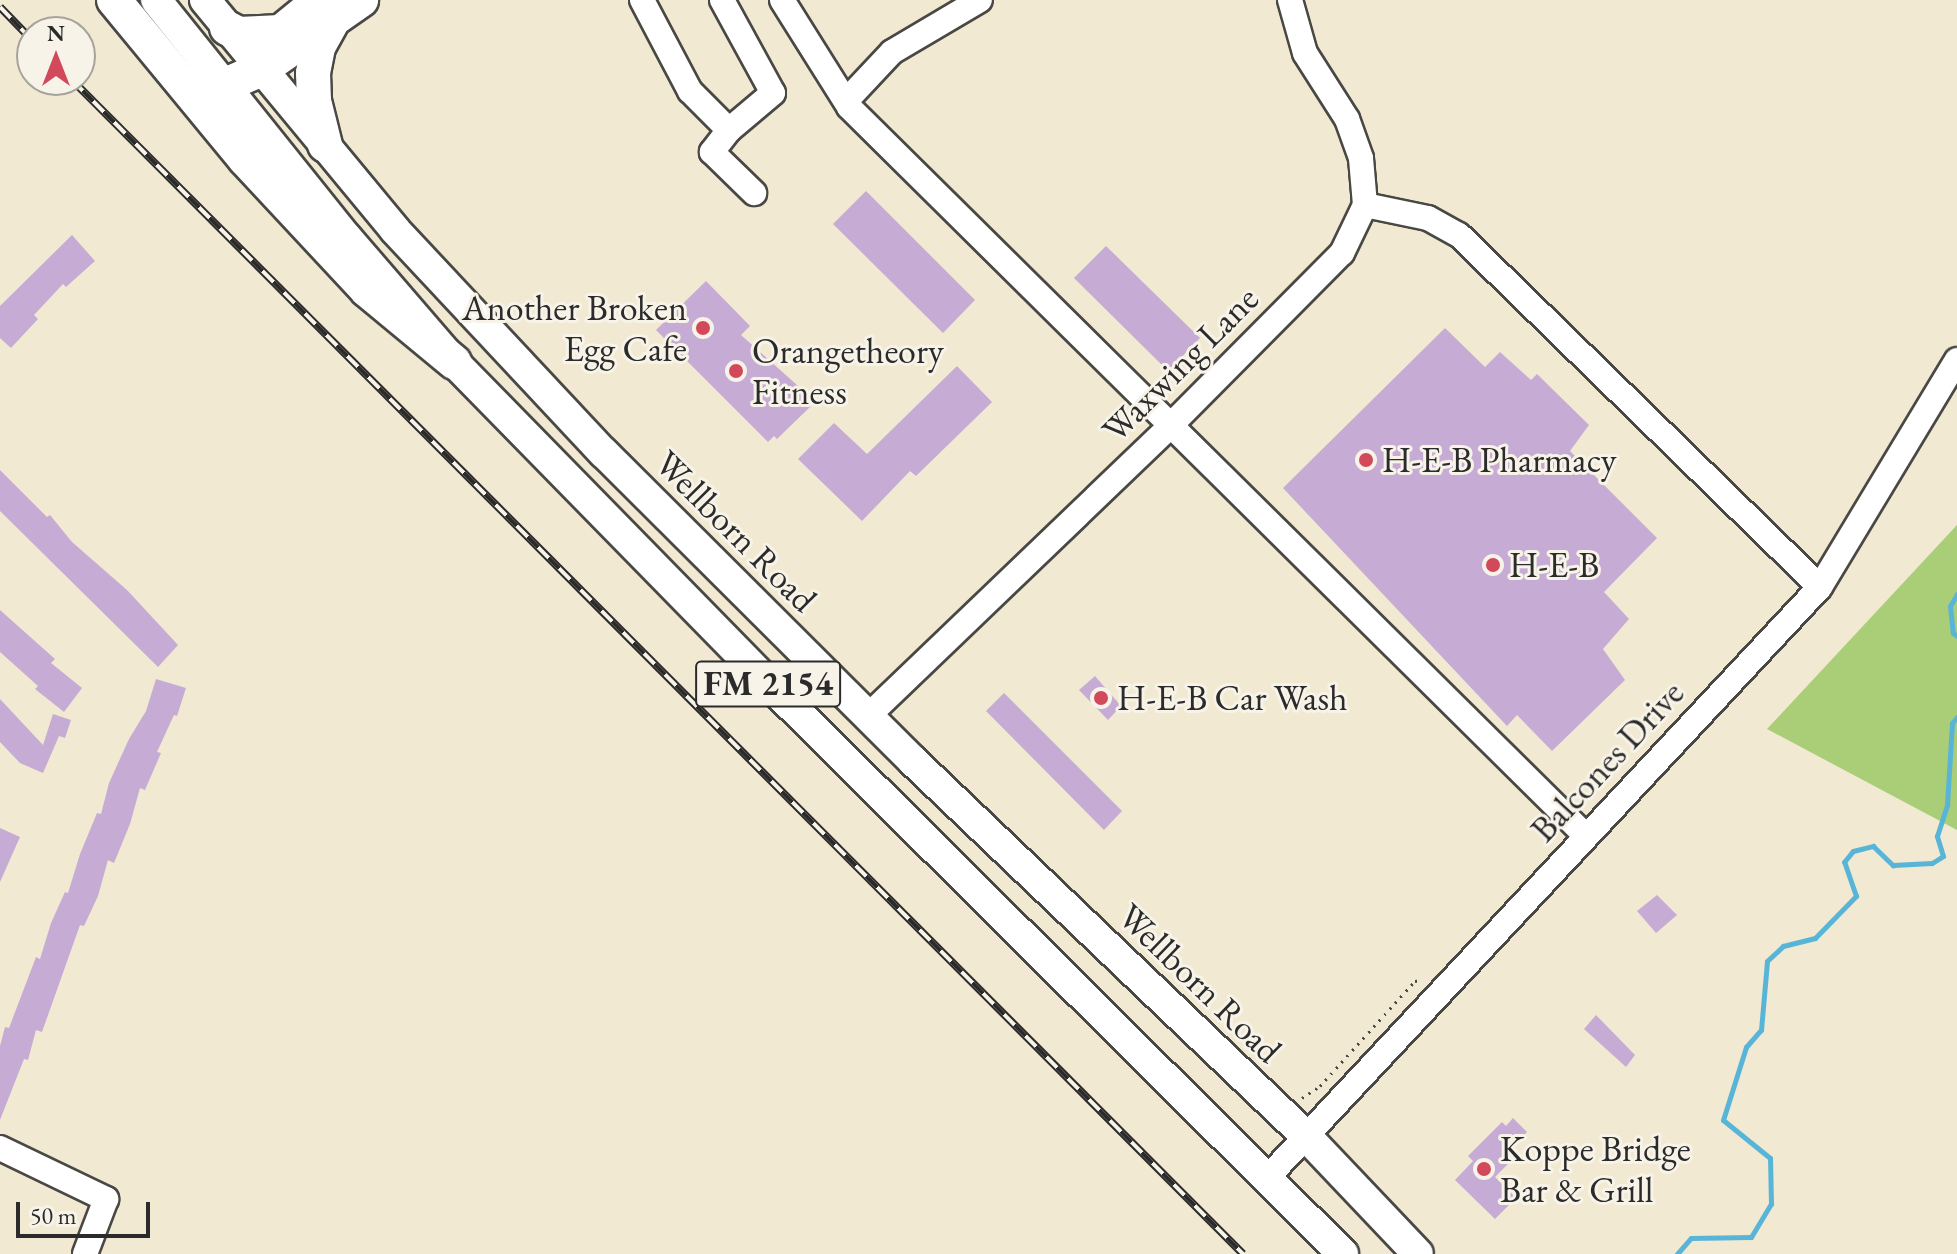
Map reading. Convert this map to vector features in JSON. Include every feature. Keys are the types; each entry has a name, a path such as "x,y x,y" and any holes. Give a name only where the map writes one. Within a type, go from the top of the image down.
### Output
{"highway":[{"path":"114,0 245,159 367,290 454,362"},
{"path":"227,28 239,34 281,32 361,0"},
{"path":"225,85 262,69 325,12"},
{"path":"325,12 313,73 314,101 325,145"}],"main road":[{"name":"FM 2154","path":"156,0 347,238 454,362 762,677 1343,1254"},
{"name":"Wellborn Road","path":"205,0 395,230 604,453 868,716 1307,1137 1418,1254"}],"street":[{"path":"642,0 690,91 729,130"},
{"path":"782,0 846,101 1169,427 1586,836"},
{"path":"846,101 892,52 980,0"},
{"path":"1290,0 1305,53 1347,119 1361,158 1365,205 1428,218 1459,235 1820,587"},
{"path":"727,3 773,93 729,130 712,152 754,193"},
{"name":"Waxwing Lane","path":"868,716 1169,427 1342,253 1365,205"},
{"name":"Balcones Drive","path":"1267,1178 1820,587 1957,360"},
{"path":"0,1148 106,1199 85,1254"}],"path":[{"path":"1302,1098 1320,1086 1415,981 1454,978"}],"green space":[{"path":"1957,525 1957,830 1767,729"}],"building":[{"path":"866,191 975,300 943,333 833,224"},
{"path":"72,235 95,261 66,287 63,284 34,315 38,319 11,348 0,338 0,306"},
{"path":"1106,246 1200,338 1168,371 1074,278"},
{"path":"706,281 750,326 741,335 807,394 803,398 811,406 777,439 774,436 768,442 656,330"},
{"name":"H-E-B","path":"1445,328 1485,367 1500,352 1531,380 1537,374 1589,425 1570,451 1657,538 1604,592 1629,619 1603,649 1625,680 1552,751 1517,715 1507,726 1283,488"},
{"path":"957,366 992,402 916,476 910,471 862,521 798,459 834,423 867,454"},
{"path":"0,470 47,517 50,515 72,542 127,590 178,645 158,667 0,511"},
{"path":"0,610 55,659 51,663 82,688 64,712 35,689 38,686 0,652"},
{"name":"H-E-B Car Wash","path":"1095,676 1121,706 1108,720 1079,690"},
{"path":"156,679 186,688 177,716 174,715 157,752 161,753 145,790 140,788 114,863 108,860 98,896 84,926 80,925 42,1032 36,1030 28,1060 24,1059 0,1120 0,1046 5,1027 9,1028 36,957 40,959 51,923 65,892 68,893 97,813 101,814 109,783 146,711"},
{"path":"1004,693 1122,811 1104,830 986,711"},
{"path":"0,699 43,745 53,714 71,720 65,738 59,736 43,773 20,763 0,742"},
{"path":"0,828 20,837 0,882"},
{"path":"1657,895 1677,915 1656,933 1637,911"},
{"path":"1596,1015 1635,1055 1626,1067 1584,1029"},
{"name":"Koppe Bridge Bar & Grill","path":"1513,1118 1527,1132 1506,1153 1512,1160 1495,1177 1516,1198 1495,1219 1455,1180 1473,1161 1468,1156 1502,1122 1506,1126"}],"waterway":[{"path":"1957,594 1950,606 1953,633 1957,636"},
{"path":"1677,1254 1691,1238 1751,1237 1771,1204 1770,1158 1723,1120 1746,1047 1761,1030 1767,961 1783,946 1815,938 1856,896 1844,862 1853,851 1873,846 1893,865 1932,863 1943,856 1937,836 1947,805 1952,723 1957,717"}],"railway":[{"path":"0,7 16,24"},
{"path":"88,96 1243,1254"}],"place":[{"name":"Another Broken Egg Cafe","path":"703,328"},
{"name":"Orangetheory Fitness","path":"736,371"},
{"name":"H-E-B Pharmacy","path":"1366,460"},
{"name":"H-E-B","path":"1493,565"},
{"name":"H-E-B Car Wash","path":"1101,698"},
{"name":"Koppe Bridge Bar & Grill","path":"1484,1169"}]}
